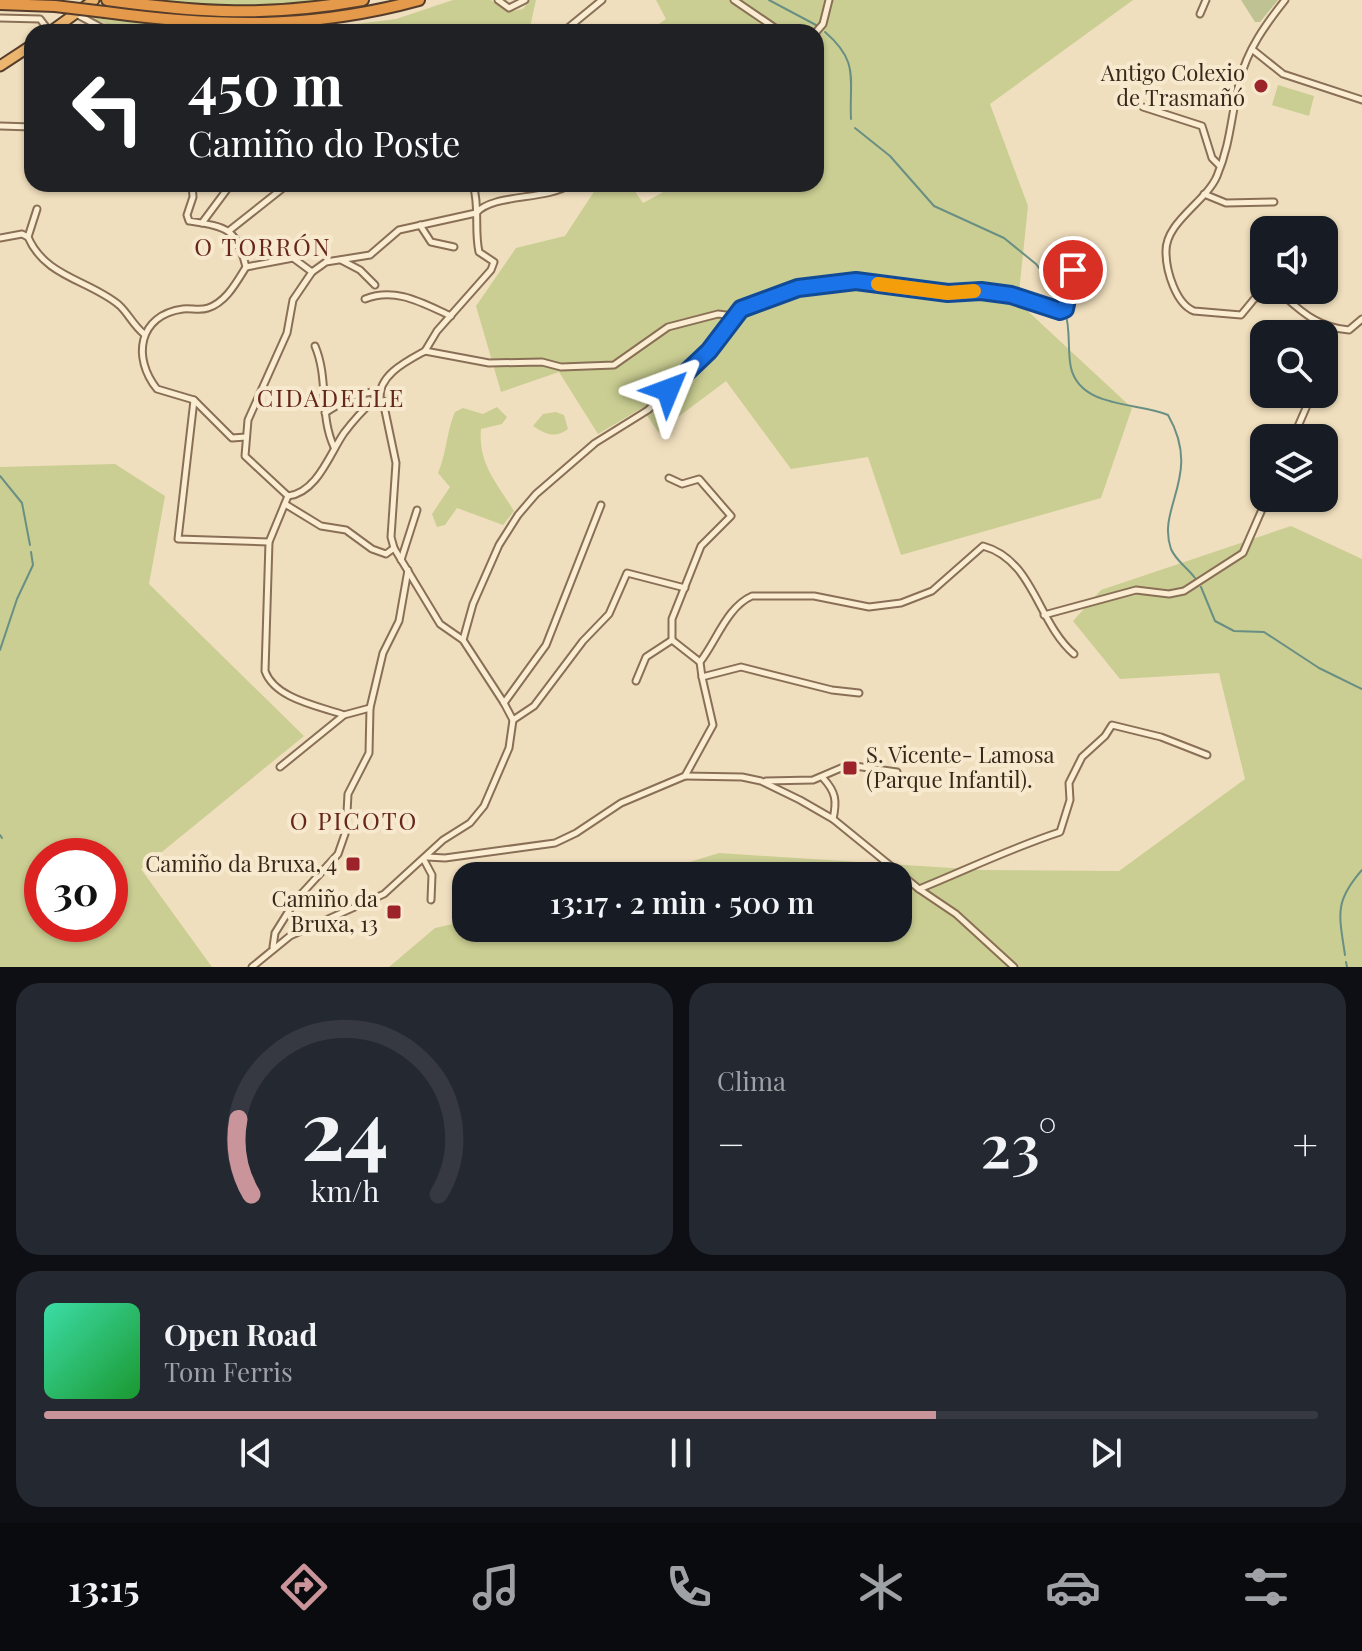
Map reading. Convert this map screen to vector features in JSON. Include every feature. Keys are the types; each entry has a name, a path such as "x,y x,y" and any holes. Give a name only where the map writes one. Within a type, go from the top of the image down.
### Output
{"highway":[{"path":"61,24 94,0"},
{"path":"107,0 219,13 266,14 363,0"},
{"path":"273,24 315,22 419,0"},
{"path":"0,4 55,6 177,22 227,24"},
{"path":"0,66 24,50"}],"street":[{"path":"498,0 509,8 525,0"},
{"path":"573,24 602,0"},
{"path":"734,0 769,24"},
{"path":"823,24 829,0"},
{"path":"1200,14 1206,0"},
{"path":"1285,0 1261,31 1240,79 1233,131 1216,180 1175,228 1165,250 1175,289 1188,309 1241,315 1255,298 1285,297 1310,320"},
{"path":"75,14 94,24"},
{"path":"0,18 40,19 44,24"},
{"path":"1253,50 1283,74 1362,100"},
{"path":"1143,107 1202,126 1212,158 1220,166"},
{"path":"0,126 24,127"},
{"path":"193,192 187,215 189,221 230,230 240,243 246,267"},
{"path":"202,223 225,192"},
{"path":"230,230 278,192"},
{"path":"252,967 273,947 384,894 443,840 470,823 484,806 509,748 513,720 504,703 463,640 440,624 394,548 391,537 396,463 385,404 380,399 379,391 397,366 425,351 451,316 485,281 494,262 479,252 475,192"},
{"path":"288,496 245,456 246,437 248,420 287,333 293,300 312,272 326,262 370,255 399,230 476,213 481,208 509,200 557,192"},
{"path":"1204,194 1226,203 1274,202"},
{"path":"28,237 37,209"},
{"path":"420,225 431,242 454,247"},
{"path":"0,238 22,234 28,237 36,254 75,283 120,306 130,323 144,334"},
{"path":"246,437 232,438 194,400 166,394 151,381 141,358 144,334 167,314 209,308 222,300 246,267 293,258 312,272"},
{"path":"340,260 360,270 375,285"},
{"path":"463,640 473,604 499,545 518,515 536,494 595,443 648,410 709,351 741,309 798,288 856,281 948,293 981,291 1011,295 1060,311 1065,309 1073,270"},
{"path":"365,299 386,292 411,297 451,316"},
{"path":"425,351 489,363 542,362 561,367 614,365 668,327 718,314 734,316"},
{"path":"1338,329 1349,330 1362,319"},
{"path":"315,346 323,366 326,430 335,448"},
{"path":"325,413 354,395 379,391"},
{"path":"344,715 298,700 268,681 264,647 268,625 266,582 269,542 288,496 311,483 363,410 374,400 380,399"},
{"path":"194,400 178,539 269,542"},
{"path":"669,478 682,484 699,479 731,516 701,546 672,619 672,640"},
{"path":"285,504 321,526 346,530 372,549 386,554 394,548"},
{"path":"504,703 546,645 601,505"},
{"path":"401,560 417,510"},
{"path":"1044,615 1136,590 1169,594 1184,591 1243,553 1261,512"},
{"path":"700,662 719,638 727,618 743,600 752,596 814,596 869,607 901,603 932,591 983,546 1002,551 1022,571 1058,640 1074,654"},
{"path":"273,947 275,933 295,901 338,854 346,831 348,794 369,753 370,708 383,653 399,621 408,569"},
{"path":"513,720 534,706 583,641 609,614 627,573 685,588"},
{"path":"672,640 700,662 713,725 685,776"},
{"path":"636,681 646,657 672,640"},
{"path":"702,677 741,667 832,690 859,693"},
{"path":"280,767 344,715 370,708"},
{"path":"919,889 985,863 1011,848 1060,832 1070,800 1069,783 1082,757 1105,736 1112,725 1161,737 1207,755"},
{"path":"425,859 555,843 621,803 685,776 742,777 761,781 823,778 848,765 897,772"},
{"path":"823,778 834,791 837,803 833,819"},
{"path":"761,781 833,819 919,889 956,914 1014,967"},
{"path":"425,859 432,875 431,900"}],"green space":[{"path":"143,0 338,0 240,7"},
{"path":"453,0 491,0 507,12 523,9 530,0 536,0 531,24 356,24 396,19"},
{"path":"656,0 1133,0 990,104 1028,206 1018,302 1132,408 1101,498 901,555 868,457 791,469 726,381 658,432 642,408 598,434 559,372 501,392 476,306 516,248 565,236 594,192 635,192 643,203 663,192 824,192 824,24 659,24 666,19"},
{"path":"1241,0 1278,0 1260,22 1255,22"},
{"path":"87,16 174,24 110,24"},
{"path":"1278,85 1314,96 1309,116 1272,105"},
{"path":"497,407 507,417 502,424 481,429 482,453 490,473 514,511 503,525 457,508 445,525 437,527 432,514 450,487 438,473 455,412 463,408 483,414"},
{"path":"556,412 564,415 568,429 559,434 550,434 533,426 543,414"},
{"path":"115,464 165,496 149,584 304,736 141,869 212,967 0,967 0,467"},
{"path":"1291,526 1362,559 1362,967 389,967 435,928 452,924 452,942 912,942 912,865 983,870 1119,871 1245,779 1219,673 1120,679 1073,621 1101,590"},
{"path":"719,853 859,862 690,862"}],"waterway":[{"path":"769,0 814,24"},
{"path":"825,32 848,62 851,119"},
{"path":"855,128 890,156 934,206 1004,238 1036,264 1057,291 1063,307"},
{"path":"1065,312 1071,368 1086,391 1112,402 1168,415 1178,437 1181,456 1168,534 1173,553 1195,578"},
{"path":"0,476 22,503 30,545"},
{"path":"0,650 17,599 33,565 31,552"},
{"path":"1201,587 1215,621 1234,631 1264,632 1319,668 1362,689"},
{"path":"1345,955 1341,909 1347,891 1362,870"},
{"path":"1346,962 1347,967"}],"slow traffic":[{"path":"878,284 948,293 974,291"}],"place":[{"name":"Antigo Colexio de Trasmañó","path":"1261,86"},
{"name":"S. Vicente- Lamosa (Parque Infantil).","path":"850,768"},
{"name":"Camiño da Bruxa, 4","path":"353,864"},
{"name":"Camiño da Bruxa, 13","path":"394,912"}],"district":[{"name":"O TORRÓN","path":"263,248"},
{"name":"CIDADELLE","path":"331,399"},
{"name":"O PICOTO","path":"354,822"}],"route":[{"path":"668,390 709,351 741,309 798,288 856,281 948,293 981,291 1011,295 1060,311 1065,309 1073,270"}]}
